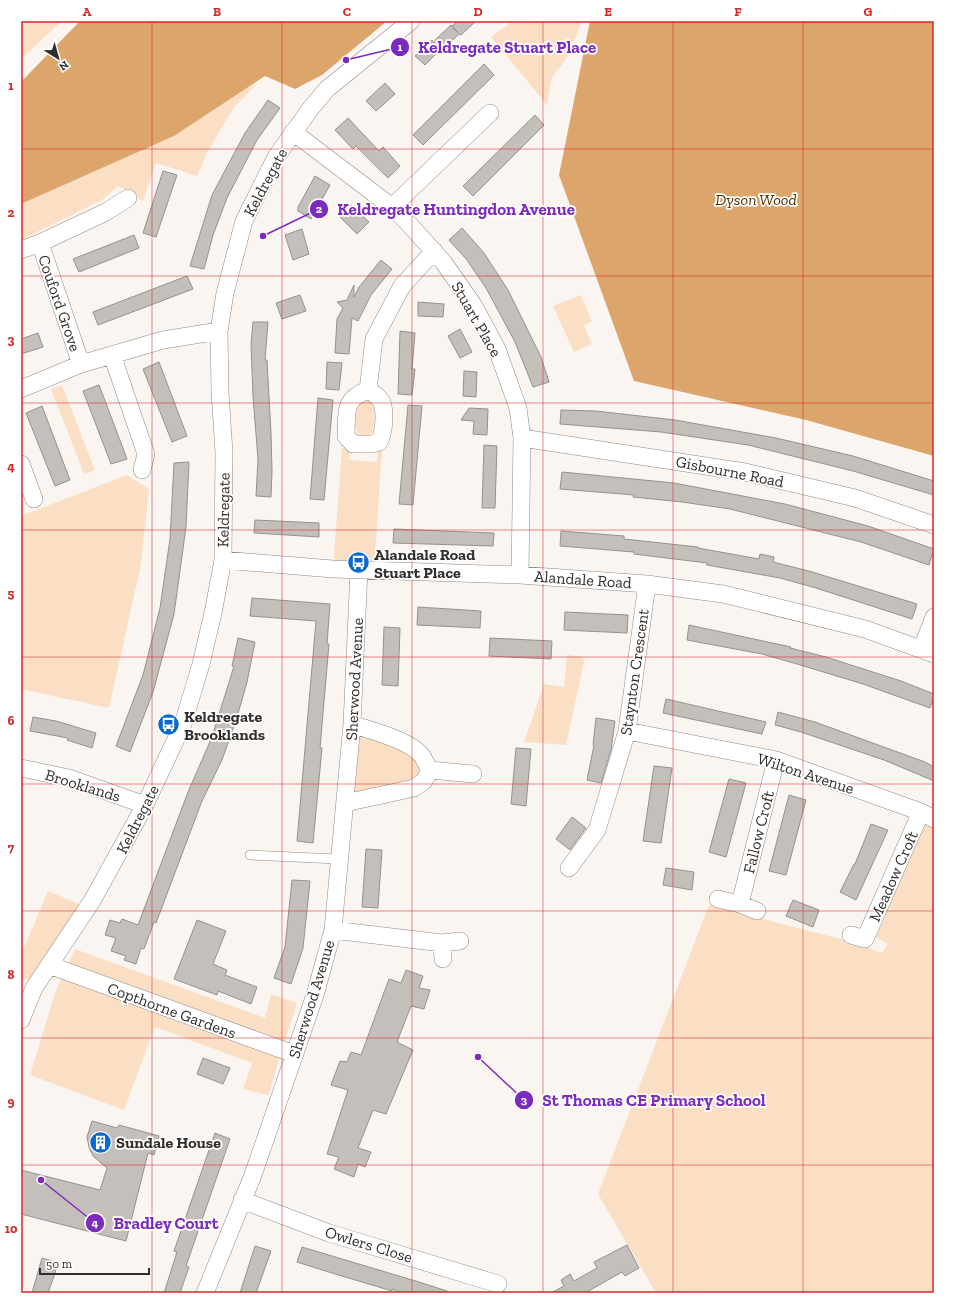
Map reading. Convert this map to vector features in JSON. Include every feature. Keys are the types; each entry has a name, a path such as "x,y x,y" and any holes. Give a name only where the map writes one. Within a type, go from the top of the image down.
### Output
{"street":[{"name":"Keldregate","path":"21,1020 26,994 49,965 92,901 145,805 182,724 203,657 214,613 223,560 224,452 220,392 219,331 225,294 244,221 276,156 310,108 327,89 411,21"},
{"path":"392,207 490,113"},
{"name":"Stuart Place","path":"293,132 392,207 434,252 474,306 497,349 518,408 522,438 520,575"},
{"name":"Couford Grove","path":"21,250 40,243 106,212 128,198"},
{"name":"Couford Grove","path":"40,243 81,364"},
{"path":"368,390 374,339 402,286 434,252"},
{"path":"21,389 81,364 162,340 219,331"},
{"path":"112,355 146,454 142,470"},
{"name":"Gisbourne Road","path":"522,438 745,472 855,498 934,525"},
{"path":"21,464 34,499"},
{"name":"Alandale Road","path":"223,560 359,570 520,575 646,584 723,594 864,629 928,651"},
{"name":"Sherwood Avenue","path":"205,1293 242,1200 315,995 333,930 338,859 352,724 359,570"},
{"name":"Staynton Crescent","path":"569,868 597,830 628,731 646,584"},
{"path":"928,651 934,617"},
{"path":"352,724 381,734 414,749 422,756 430,770"},
{"name":"Wilton Avenue","path":"628,731 776,760 927,815"},
{"name":"Fallow Croft","path":"740,904 776,760"},
{"name":"Brooklands","path":"21,768 69,778 145,805"},
{"path":"430,770 473,774"},
{"path":"345,803 414,788 424,781 430,770"},
{"name":"Meadow Croft","path":"864,940 927,815"},
{"path":"718,899 757,910"},
{"path":"333,930 443,951 460,941"},
{"name":"Copthorne Gardens","path":"49,965 294,1054"},
{"name":"Owlers Close","path":"242,1200 330,1232 498,1284"}],"lane":[{"path":"250,855 338,859"}],"shaded area":[{"path":"21,21 62,21 21,59"},
{"path":"513,21 582,21 568,56 552,77 547,105 491,37"},
{"path":"257,84 234,107 208,151 197,176 156,163 143,201 118,186 102,200 21,240 21,204 174,136 245,89"},
{"path":"581,295 592,321 584,325 592,344 574,352 553,306"},
{"path":"62,385 95,470 84,474 51,389"},
{"path":"367,399 372,402 373,406 373,429 370,437 359,437 356,424 357,410 359,401"},
{"path":"342,448 350,449 349,460 377,462 378,449 382,449 374,570 333,569"},
{"path":"127,475 149,489 141,564 109,708 21,689 21,516"},
{"path":"567,655 583,657 584,662 566,745 524,742 544,684 564,687"},
{"path":"352,724 414,749 424,781 345,803"},
{"path":"926,822 934,826 934,1293 656,1293 598,1194 709,905 856,943 882,953 888,944 876,938"},
{"path":"48,891 81,905 32,981 21,978 21,955"},
{"path":"75,949 265,1018 271,994 297,1003 268,1095 243,1089 252,1063 155,1027 124,1110 30,1075 55,993"}],"green space":[{"path":"80,21 387,21 322,75 295,89 265,76 174,136 21,204 21,82"},
{"name":"Dyson Wood","path":"590,21 934,21 934,456 806,420 634,381 559,175"}],"building":[{"path":"458,21 476,21 461,35 459,34 442,50 441,49 425,65 415,56 432,40 440,48 435,40 451,25 458,33 452,26"},
{"path":"484,64 494,75 423,145 413,135"},
{"path":"385,83 395,94 376,111 366,101"},
{"path":"268,100 280,108 257,140 227,198 213,235 204,269 190,266 212,195 245,133"},
{"path":"535,115 544,125 473,196 463,186"},
{"path":"348,118 379,151 383,147 400,166 388,178 356,146 353,149 335,130"},
{"path":"163,171 177,175 156,237 143,233"},
{"path":"315,176 330,185 311,219 298,211 298,207"},
{"path":"351,205 369,222 357,234 340,217"},
{"path":"462,228 484,253 508,290 541,357 549,382 533,387 515,342 486,288 467,260 449,240"},
{"path":"302,229 309,254 293,260 285,235"},
{"path":"134,235 139,248 79,272 73,259"},
{"path":"381,260 392,269 371,295 358,321 352,318 349,354 335,353 337,319 343,308 337,302 347,300 354,285 354,297 359,287"},
{"path":"187,276 193,289 98,325 93,312"},
{"path":"300,295 306,311 282,319 276,303"},
{"path":"418,302 444,304 443,317 418,316"},
{"path":"253,322 268,322 265,360 267,360 271,433 271,497 256,496 258,459 253,397 251,344"},
{"path":"460,329 472,352 460,358 448,336"},
{"path":"400,331 415,333 412,369 415,369 412,395 398,394"},
{"path":"38,333 43,347 21,354 21,339"},
{"path":"159,362 187,436 172,442 143,369"},
{"path":"327,362 342,363 339,390 326,389"},
{"path":"464,371 477,372 476,397 463,396"},
{"path":"99,385 127,459 111,464 83,391"},
{"path":"318,398 333,400 324,500 310,499"},
{"path":"408,405 422,406 413,505 399,504"},
{"path":"42,406 70,480 55,486 26,413"},
{"path":"469,408 488,409 487,435 473,434 474,421 461,420"},
{"path":"561,410 596,411 675,420 776,438 853,456 934,481 934,495 853,471 748,445 661,432 560,424"},
{"path":"484,445 497,446 495,508 482,508"},
{"path":"189,462 186,527 174,614 153,692 130,752 116,746 143,675 160,608 170,539 174,463"},
{"path":"562,472 674,483 785,504 868,526 934,549 929,565 861,542 730,509 633,497 634,495 560,489"},
{"path":"255,520 319,523 319,537 254,533"},
{"path":"394,529 494,533 493,546 393,543"},
{"path":"561,531 624,536 624,539 698,547 759,559 760,554 774,557 773,562 809,571 917,604 912,619 780,578 707,565 707,563 634,554 634,552 560,546"},
{"path":"252,598 330,604 327,644 329,644 320,748 322,748 313,843 297,841 316,621 250,616"},
{"path":"418,607 481,611 480,628 417,625"},
{"path":"565,612 628,615 627,633 564,630"},
{"path":"689,625 791,647 790,648 826,657 901,681 934,694 934,697 930,708 863,684 762,654 687,640"},
{"path":"384,627 400,628 398,686 382,685"},
{"path":"238,638 255,642 247,682 222,760 202,801 156,923 154,922 144,949 141,948 136,964 124,960 126,956 111,951 116,938 105,935 110,920 120,923 122,919 138,925 188,792 212,737 234,666 232,666"},
{"path":"490,638 552,641 551,659 489,656"},
{"path":"666,699 766,722 762,734 663,713"},
{"path":"778,712 815,722 925,762 934,767 934,781 884,760 801,732 775,725"},
{"path":"33,717 56,721 96,733 92,748 67,740 68,738 30,731"},
{"path":"596,718 615,721 611,750 601,783 587,780 594,745"},
{"path":"516,748 531,749 526,806 511,804"},
{"path":"654,766 672,768 661,843 643,841"},
{"path":"729,779 746,783 726,857 709,852"},
{"path":"789,795 806,800 786,875 769,871"},
{"path":"572,817 586,828 570,850 556,839"},
{"path":"871,824 888,830 856,900 840,892 855,864"},
{"path":"366,849 382,850 378,908 362,907"},
{"path":"666,868 694,872 692,890 663,885"},
{"path":"292,880 310,881 303,948 291,984 274,978 285,947"},
{"path":"793,900 819,910 813,927 786,916"},
{"path":"197,920 226,931 213,964 227,970 225,975 257,987 251,1004 218,991 217,995 174,979"},
{"path":"406,970 423,976 419,988 430,990 424,1009 411,1006 397,1042 413,1050 386,1114 373,1110 358,1148 371,1152 365,1167 358,1164 354,1177 334,1169 339,1157 327,1154 348,1090 331,1085 340,1061 347,1062 351,1052 361,1055 389,979 401,983"},
{"path":"203,1058 230,1068 223,1084 197,1074"},
{"path":"92,1121 117,1128 119,1125 159,1136 154,1155 148,1153 126,1241 21,1214 21,1170 100,1190 107,1168 93,1156 89,1147 87,1137"},
{"path":"215,1133 230,1139 186,1266 189,1267 180,1293 164,1293 177,1252 174,1251"},
{"path":"627,1245 639,1268 625,1276 622,1272 585,1293 551,1293 564,1286 561,1280 570,1274 574,1281 597,1268 594,1262"},
{"path":"255,1246 271,1251 256,1293 240,1293"},
{"path":"302,1247 419,1282 447,1291 447,1293 403,1293 392,1289 392,1291 322,1270 297,1262"},
{"path":"42,1258 58,1263 48,1293 32,1293"}],"place":[{"name":"Keldregate Stuart Place","path":"346,60"},
{"name":"Keldregate Huntingdon Avenue","path":"263,236"},
{"name":"Alandale Road Stuart Place","path":"359,563"},
{"name":"Keldregate Brooklands","path":"168,725"},
{"name":"St Thomas CE Primary School","path":"478,1057"},
{"name":"Sundale House","path":"101,1142"},
{"name":"Bradley Court","path":"41,1180"}]}
